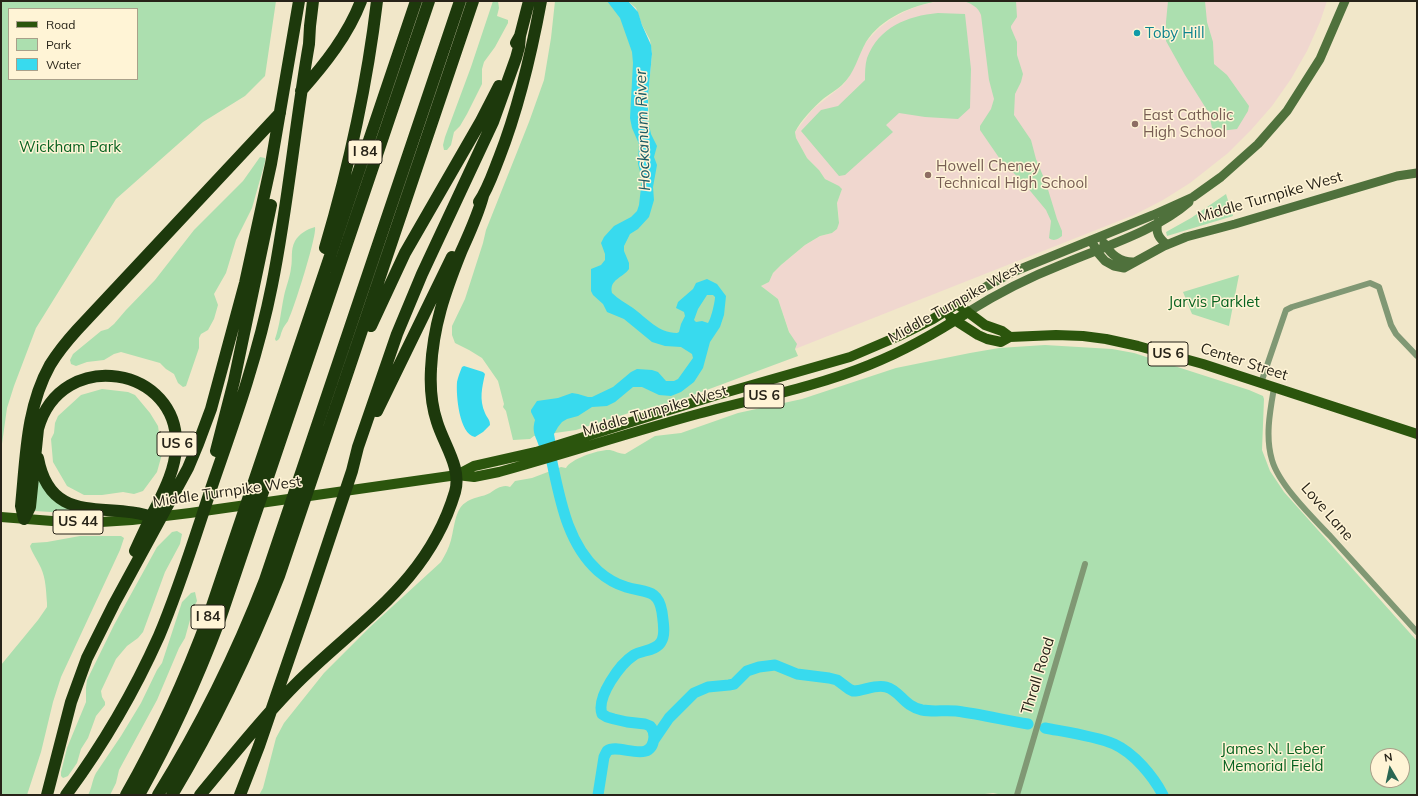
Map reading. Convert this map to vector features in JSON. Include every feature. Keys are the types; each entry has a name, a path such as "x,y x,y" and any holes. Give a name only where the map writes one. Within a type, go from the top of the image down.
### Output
{"highway":[{"path":"198,527 200,504 218,444 235,376 266,231 299,1"},
{"path":"288,85 304,1"},
{"path":"66,795 82,773 122,709 151,653 175,594 248,380 261,336 277,260 309,44 313,1"},
{"path":"309,44 322,1"},
{"path":"24,519 21,506 29,426 37,394 53,360 76,330 316,75 344,36 361,1"},
{"path":"315,302 320,264 343,184 357,123 377,1"},
{"name":"I 84","path":"126,795 148,756 173,705 205,627 416,1"},
{"path":"139,795 178,721 202,666 220,619 429,1"},
{"path":"158,795 189,742 221,681 262,586 460,1"},
{"path":"172,795 220,710 243,662 286,556 473,1"},
{"path":"356,348 372,323 405,253 488,109 520,36 529,1"},
{"path":"200,795 294,686 383,605 414,572 432,546 446,516 455,491 457,475 439,429 432,404 430,377 435,328 455,269 479,211 483,196 501,153 518,104 531,54 541,1"},
{"path":"240,795 293,647 352,471 358,447 402,323 422,274 493,122 516,58 520,36"},
{"path":"95,640 181,482 207,422 221,377 280,135"},
{"path":"352,471 356,465 379,407 474,211 483,196"},
{"name":"US 6","path":"47,795 74,690 95,640 101,621 170,476 176,450 174,425 164,405 154,393 143,385 120,376 108,375 96,376 74,383 58,395 44,414 39,425 37,441 38,461 42,474 50,488 62,500 73,505 134,516 155,518"},
{"path":"24,519 30,508 37,441"}],"main road":[{"path":"1096,250 1133,235 1181,208 1193,197 1210,186 1236,165 1263,139 1284,115 1320,59 1345,1"},
{"name":"Middle Turnpike West","path":"1091,240 1103,260 1114,266 1124,268 1167,244 1396,176 1417,172"},
{"name":"Middle Turnpike West","path":"563,449 646,418 717,395 837,361 859,353 899,336 944,312 1006,275 1153,215 1193,197"},
{"path":"1158,222 1157,234 1167,244"},
{"path":"1102,236 1106,246 1112,254 1121,260 1136,262"},
{"name":"Middle Turnpike West","path":"155,518 457,475 476,477 563,449 648,428 822,381 852,372 902,351 929,337 996,295 1020,282 1096,250"},
{"path":"957,304 988,326 1002,331 1010,337"},
{"name":"Center Street","path":"944,312 978,335 987,339 1001,342 1010,337 1066,335 1106,339 1166,353 1417,434"},
{"path":"646,418 648,428"},
{"name":"US 44","path":"1,517 72,522 134,516"}],"street":[{"path":"1261,384 1286,310 1370,283 1379,287 1391,325 1396,334 1417,356"},
{"name":"Love Lane","path":"1274,388 1270,411 1268,442 1272,461 1280,477 1306,510 1417,632"},
{"name":"Thrall Road","path":"1017,795 1085,564"}],"shaded area":[{"path":"939,1 1327,1 1320,22 1307,51 1291,79 1272,106 1228,153 1190,183 1163,200 1134,215 795,349 778,299 761,286 769,282 773,273 805,245 820,236 832,233 837,229 839,219 837,203 842,189 825,179 819,170 807,158 796,138 795,132 813,109 843,85 849,77 866,42 878,29 891,19 906,11 921,5"}],"green space":[{"name":"Wickham Park","path":"1,1 276,1 265,76 245,96 203,122 116,199 36,328 7,408 1,451"},
{"path":"493,1 498,1 499,8 497,16 508,20 508,23 495,47 484,62 482,69 482,84 467,114 460,126 454,132 451,145 447,150 444,150 443,145 445,137 471,67"},
{"path":"555,1 618,1 626,13 640,92 649,121 648,97 652,54 650,40 642,25 636,8 628,1 939,1 908,9 880,26 866,42 853,70 846,80 840,87 815,106 795,132 796,138 807,158 819,170 825,179 842,189 837,203 839,223 837,229 832,233 820,236 805,245 773,273 769,282 761,286 778,299 789,332 797,344 795,349 798,356 661,407 632,412 576,430 534,436 530,439 513,440 506,411 503,407 504,404 498,381 482,358 455,343 452,335 452,326 465,299 486,230 544,80"},
{"path":"964,1 1016,1 1017,17 1011,28 1017,42 1017,55 1023,74 1015,94 1014,115 1031,140 1036,159 1046,183 1062,231 1062,236 1056,240 1049,238 1051,221 1046,210 1022,181 1002,162 980,130 980,126 991,109 994,99 989,80 981,15 974,6"},
{"path":"1168,1 1205,1 1207,22 1213,42 1214,64 1227,75 1249,106 1248,111 1237,129 1220,131 1212,128 1207,110 1166,41"},
{"path":"938,13 965,14 971,69 970,108 958,119 925,117 899,113 886,125 893,132 845,175 839,176 801,131 821,110 838,106 865,80 865,66 867,58 872,47 887,31 905,20"},
{"path":"260,157 265,158 265,162 252,208 236,240 226,273 214,294 218,305 214,319 208,330 201,334 199,338 199,348 186,386 183,387 178,383 174,374 160,363 121,352 104,360 87,362 76,366 71,364 70,360 73,354 101,331 108,329 114,324 155,280 194,230 243,181"},
{"path":"1226,194 1233,216 1167,236 1166,232 1191,218"},
{"path":"315,227 309,258 295,303 280,338 276,341 275,339 292,264 293,245 301,234 306,230"},
{"name":"Jarvis Parklet","path":"1239,275 1229,326 1192,314 1183,292"},
{"name":"James N. Leber Memorial Field","path":"1045,345 1112,349 1134,353 1249,390 1263,396 1262,450 1270,471 1284,492 1417,641 1417,795 1003,795 993,793 977,795 259,795 263,788 276,738 284,723 324,673 370,627 441,562 450,543 455,520 459,510 468,501 502,487 510,487 515,481 532,478 561,467 566,468 573,461 593,453 610,450 625,454 655,436 681,433 738,413 802,399 896,368 999,348"},
{"path":"102,389 128,392 135,395 150,413 158,426 162,454 157,472 143,491 134,494 123,492 102,495 84,495 67,486 53,462 51,439 58,416 81,395"},
{"path":"37,476 70,509 71,512 35,511"},
{"path":"177,531 182,534 180,544 165,572 143,632 138,638 127,646 116,659 101,691 105,705 96,716 88,738 81,749 77,763 68,776 63,778 61,776 61,772 67,748 86,702 87,680 114,625 157,547 172,532"},
{"path":"80,536 121,536 124,538 120,550 61,677 53,702 41,752 27,795 1,795 1,665 47,607 44,576 30,546 32,543"},
{"path":"195,592 197,601 193,609 185,638 179,648 157,700 119,770 116,783 110,795 88,795 96,773 141,703 162,663 182,602 191,593"}],"water":[{"path":"607,1 628,1 638,12 651,45 652,54 648,97 648,120 651,134 657,146 654,157 657,165 653,187 654,200 649,217 638,229 630,234 624,246 624,251 629,263 629,269 614,282 612,293 658,328 677,333 679,332 685,316 684,312 676,308 678,302 693,289 696,283 707,279 717,284 726,296 724,315 720,327 710,342 703,368 694,382 681,392 671,396 659,395 642,387 633,387 615,402 607,406 592,407 578,416 562,422 554,434 556,445 540,450 534,432 535,420 531,412 537,401 558,398 572,393 592,397 613,387 637,369 652,370 658,372 666,381 674,381 678,379 693,358 692,354 681,347 665,346 652,342 624,319 607,312 603,304 593,295 591,291 591,269 601,265 605,260 605,254 601,243 604,237 614,226 631,217 637,211 642,179 638,164 639,144 632,128 630,118 633,63 632,52 620,18","holes":["707,295 713,295 715,297 714,303 712,314 708,323 702,321 696,322 694,320 698,309"]},
{"path":"464,366 485,374 482,389 482,403 490,425 475,437 465,429 458,404 457,382 458,376 462,367"}],"waterway":[{"name":"Hockanum River","path":"549,449 564,514 577,545 598,571 608,578 626,587 645,591 654,595 660,604 662,612 664,632 663,639 656,647 637,653 628,659 610,682 602,699 601,707 602,714 607,717 650,726 653,730 654,736 652,746 648,750 641,752 619,749 607,751 604,757 598,795"},
{"path":"654,740 669,718 694,693 708,687 734,684 747,671 759,667 775,665 797,674 837,680 853,691 878,686 886,687 891,689 910,705 922,710 956,711 1028,724"},
{"path":"1045,728 1080,734 1114,744 1136,759 1154,780 1163,795"}],"place":[{"name":"Toby Hill","path":"1137,33"},
{"name":"East Catholic High School","path":"1135,124"},
{"name":"Howell Cheney Technical High School","path":"928,175"}]}
